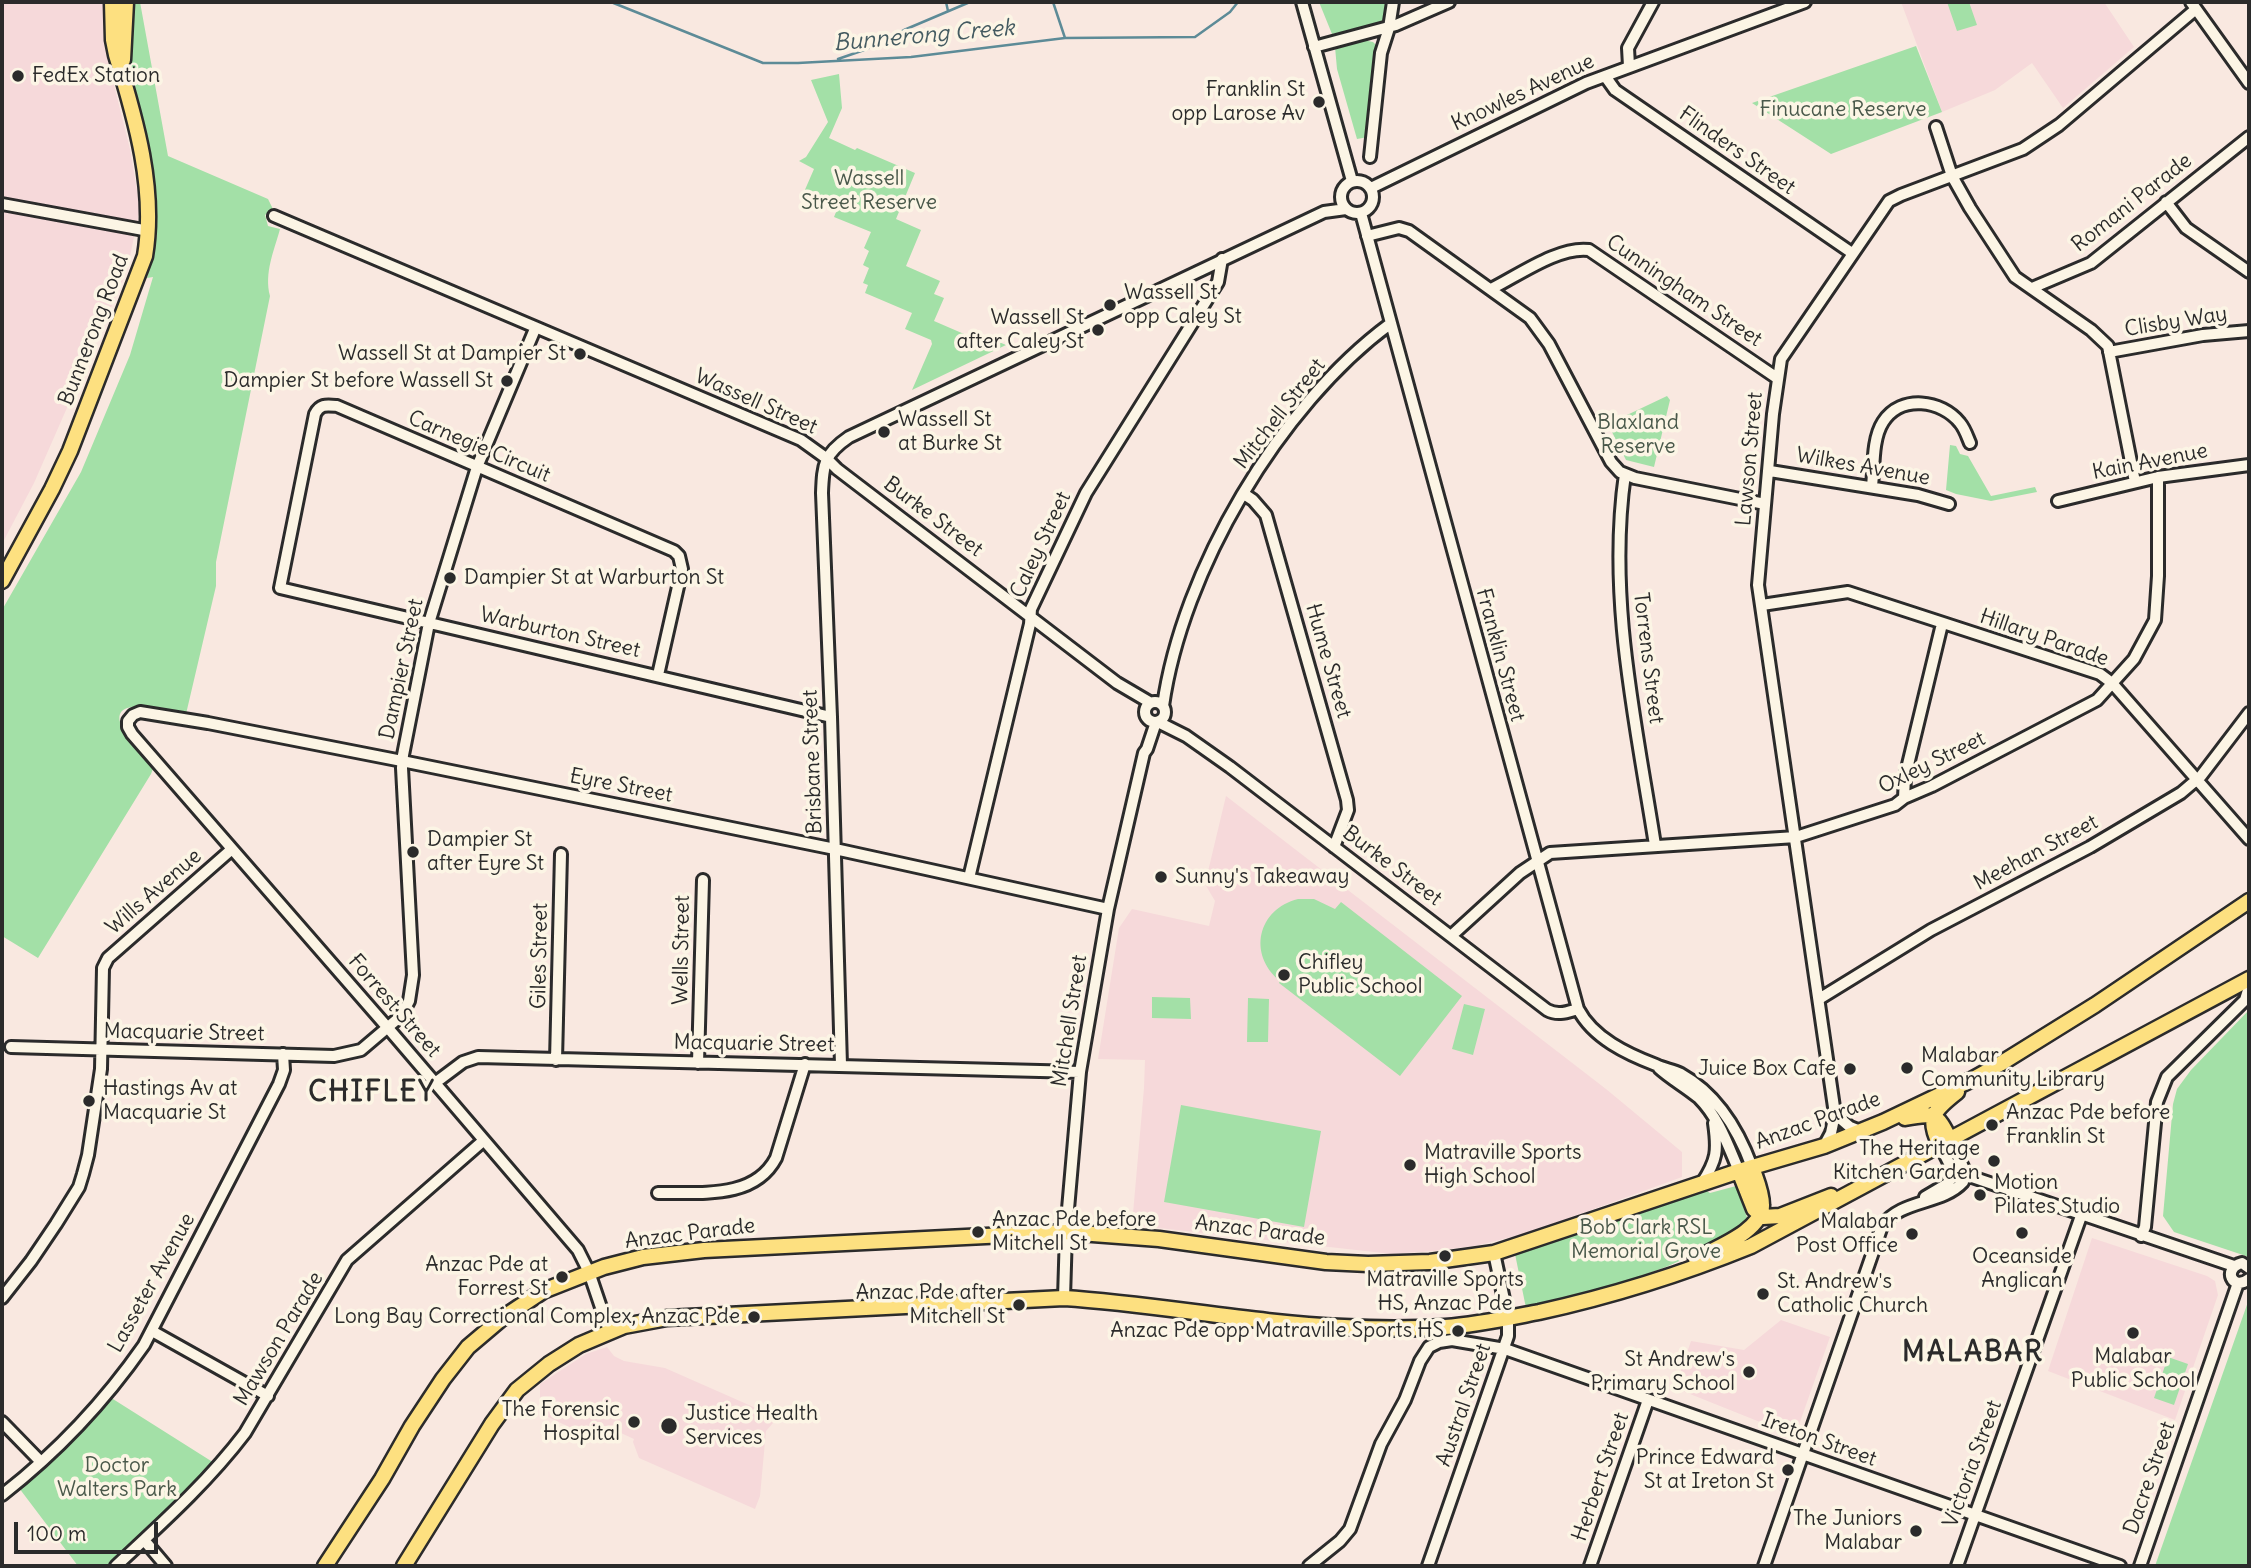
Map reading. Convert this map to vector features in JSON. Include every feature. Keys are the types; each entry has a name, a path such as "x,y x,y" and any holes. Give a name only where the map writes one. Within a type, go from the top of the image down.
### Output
{"main road":[{"name":"Bunnerong Road","path":"2,581 70,451 145,256 149,231 147,182 113,40 112,2"},
{"name":"Bunnerong Road","path":"123,77 126,2"},
{"name":"Anzac Parade","path":"325,1566 382,1479 412,1426 468,1347 501,1319 543,1291 589,1272 643,1257 704,1250 1066,1232 1159,1239 1326,1262 1430,1262 1494,1253 1702,1183 1824,1146 1883,1122 1973,1079 2095,1005 2249,901"},
{"path":"404,1566 492,1423 517,1390 569,1351 609,1331 667,1318 1064,1298 1114,1301 1254,1320 1345,1327 1446,1327 1508,1318 1572,1304 1674,1275 1751,1246 2249,979"},
{"path":"1934,1115 1973,1079"},
{"path":"1883,1122 1922,1114 1934,1115 1942,1124 1945,1143"},
{"path":"1746,1169 1754,1209 1760,1215 1774,1217 1866,1185"},
{"path":"1674,1275 1699,1257 1745,1231 1760,1215"}],"street":[{"path":"1302,2 1352,181"},
{"path":"1370,157 1381,53 1393,2"},
{"path":"1314,47 1389,28 1449,2"},
{"name":"Knowles Avenue","path":"1371,188 1401,171 1629,66 1628,48 1653,2"},
{"path":"1629,66 1805,2"},
{"path":"2192,4 2249,83"},
{"name":"Lawson Street","path":"1824,1146 1831,1133 1835,1114 1759,585 1777,378 1781,359 1889,201 2023,149 2050,131 2192,4"},
{"name":"Flinders Street","path":"1605,76 1615,90 1852,253"},
{"path":"1936,127 1952,176 1969,208 2015,278 2091,330 2108,346 2135,482"},
{"name":"Romani Parade","path":"2032,288 2091,263 2249,137"},
{"path":"1352,181 1360,181 1371,188 1374,198 1370,207 1361,213 1346,209 1340,196 1344,187 1352,181"},
{"name":"Wassell Street","path":"1324,212 1340,196"},
{"path":"2166,202 2186,228 2249,272"},
{"path":"2,204 149,231"},
{"name":"Wassell Street","path":"274,216 802,440 826,457 835,446 849,438 1222,259 1324,212 1346,209"},
{"name":"Franklin Street","path":"1361,213 1578,1009 1588,1026 1608,1041 1658,1066 1683,1075 1712,1097 1735,1130 1746,1169"},
{"path":"1367,236 1404,229 1530,318 1549,344 1611,462 1620,472 1765,504"},
{"name":"Cunningham Street","path":"1491,289 1565,251 1589,250 1777,378"},
{"name":"Caley Street","path":"969,878 1030,615 1086,493 1218,282 1222,259"},
{"name":"Mitchell Street","path":"1064,1298 1066,1232 1080,1072 1108,909 1144,753 1142,747 1155,712 1167,665 1222,530 1263,460 1342,366 1390,324"},
{"name":"Dampier Street","path":"388,1028 405,1010 412,990 402,761 429,623 477,467 536,328"},
{"name":"Clisby Way","path":"2109,352 2203,335 2249,331"},
{"path":"1872,487 1877,436 1889,414 1903,406 1918,403 1939,408 1959,422 1969,443"},
{"name":"Carnegie Circuit","path":"280,587 315,414 318,408 325,405 337,407 674,551 679,556 682,569 657,676"},
{"name":"Burke Street","path":"826,457 837,469 1547,1010 1560,1014 1578,1009"},
{"name":"Brisbane Street","path":"826,457 822,493 841,1065"},
{"name":"Kain Avenue","path":"2058,501 2158,477 2249,465"},
{"name":"Wilkes Avenue","path":"1770,471 1918,495 1949,504"},
{"name":"Torrens Street","path":"1625,474 1621,499 1619,580 1625,653 1655,845"},
{"name":"Oxley Street","path":"1536,861 1555,851 1796,837 1895,805 2097,700 2134,659 2155,620 2158,477"},
{"name":"Hume Street","path":"1244,494 1266,515 1348,800 1348,810 1334,847"},
{"name":"Warburton Street","path":"280,587 831,717"},
{"name":"Hillary Parade","path":"1762,605 1848,593 2100,674 2112,683 2249,839"},
{"path":"1904,798 1905,777 1942,624"},
{"name":"Eyre Street","path":"128,720 140,712 208,723 835,849 1108,909"},
{"name":"Meehan Street","path":"1819,999 1931,930 2090,847 2181,793 2197,779 2249,713"},
{"name":"Forrest Street","path":"128,720 132,734 578,1250 589,1272 609,1331"},
{"name":"Wills Avenue","path":"2,1298 32,1261 79,1187 88,1155 101,1069 103,968 108,958 232,849"},
{"name":"Giles Street","path":"556,1060 561,854"},
{"path":"1451,936 1536,861"},
{"name":"Wells Street","path":"698,1063 703,880"},
{"path":"2141,1236 2145,1227 2157,1102 2167,1077 2245,1000 2249,987"},
{"name":"Macquarie Street","path":"11,1047 334,1056 355,1052 388,1028"},
{"name":"Lasseter Avenue","path":"2,1494 41,1462 74,1429 124,1372 152,1331 279,1084 284,1070 283,1054"},
{"name":"Macquarie Street","path":"435,1083 463,1062 478,1057 1080,1072"},
{"path":"658,1193 730,1190 747,1187 761,1178 771,1169 776,1158 805,1064"},
{"name":"Franklin Street","path":"1658,1066 1667,1076 1696,1096 1712,1115 1746,1169"},
{"path":"1835,1114 1850,1127 1860,1131"},
{"path":"1702,1183 1716,1157 1717,1141 1712,1115"},
{"name":"Mawson Parade","path":"116,1566 186,1501 225,1460 268,1396 347,1260 483,1140"},
{"path":"1917,1203 1947,1184 1952,1176 1945,1143"},
{"path":"1764,1566 1882,1226 1892,1215 1959,1187 1965,1177 1962,1165 1945,1143"},
{"path":"1952,1176 1972,1177 2141,1236 2234,1266 2242,1264 2249,1268"},
{"name":"Victoria Street","path":"1957,1566 2081,1216"},
{"name":"Austral Street","path":"1428,1566 1509,1331 1494,1253"},
{"path":"2234,1266 2232,1278 2244,1281"},
{"name":"Dacre Street","path":"2140,1566 2244,1281"},
{"path":"152,1331 268,1396"},
{"name":"Ireton Street","path":"1309,1566 1340,1541 1350,1529 1381,1444 1405,1400 1420,1361 1429,1348 1439,1342 1452,1340 1505,1349 2120,1566"},
{"name":"Herbert Street","path":"1590,1566 1648,1400"},
{"path":"2,1422 41,1462"},
{"path":"144,1540 166,1566"}],"shaded area":[{"path":"2,2 103,2 104,45 130,149 140,208 127,271 34,483 2,544"},
{"path":"1901,2 2104,2 2134,47 2063,108 2032,63 1995,90 1942,112"},
{"path":"1226,796 1606,1089 1682,1152 1682,1177 1528,1233 1475,1246 1434,1251 1392,1254 1132,1225 1145,1060 1098,1059 1119,928 1132,909 1209,926 1215,901 1205,884"},
{"name":"Malabar Public School","path":"2092,1238 2215,1281 2218,1295 2175,1420 2048,1371"},
{"name":"St Andrew's Primary School","path":"1781,1320 1830,1337 1795,1436 1675,1388 1691,1341 1744,1350"},
{"name":"Justice Health Services","path":"607,1347 614,1356 624,1361 665,1368 758,1409 773,1423 766,1431 760,1496 755,1509 639,1458 634,1439 610,1428 590,1437 540,1413 540,1384 586,1354"}],"green space":[{"path":"132,2 140,2 168,156 268,199 273,209 265,215 268,226 280,229 270,262 270,296 216,562 216,586 186,714 158,708 134,707 120,714 120,722 125,732 154,766 38,958 2,936 2,610 81,472 130,355 153,277 147,278 157,235 156,190 127,57"},
{"path":"1319,2 1388,2 1386,18 1380,24 1332,34"},
{"path":"1947,2 1969,2 1977,25 1957,31"},
{"path":"1363,40 1373,42 1377,46 1368,137 1357,139 1337,69 1335,47"},
{"name":"Finucane Reserve","path":"1916,46 1942,112 1831,154 1752,103"},
{"name":"Wassell Street Reserve","path":"839,74 842,108 829,138 915,173 896,219 921,230 906,266 940,281 934,294 944,298 934,321 971,337 973,331 1006,345 912,390 932,344 931,340 905,329 912,313 865,293 868,285 863,283 869,268 863,265 869,251 864,248 871,232 834,217 838,207 804,192 814,169 799,161 806,157 828,122 811,80"},
{"name":"Blaxland Reserve","path":"1667,396 1670,400 1654,467 1626,460 1608,424"},
{"path":"1950,445 1956,446 1960,454 1968,456 1991,496 2035,487 2037,492 1991,501 1946,490"},
{"path":"1298,899 1314,899 1335,909 1341,902 1462,996 1400,1076 1279,983 1263,958 1262,934 1266,922 1284,904"},
{"path":"1152,997 1190,998 1191,1019 1152,1018"},
{"path":"1248,998 1269,999 1268,1042 1247,1042"},
{"path":"1464,1004 1485,1009 1473,1055 1452,1049"},
{"path":"2249,1010 2249,1257 2174,1232 2163,1216 2173,1104 2177,1089 2191,1070"},
{"path":"1181,1105 1321,1131 1304,1227 1164,1202"},
{"name":"Bob Clark RSL Memorial Grove","path":"1736,1186 1749,1223 1719,1243 1666,1267 1593,1293 1526,1308 1515,1254 1702,1188 1710,1193"},
{"path":"2249,1299 2249,1566 2155,1566"},
{"path":"2168,1357 2188,1364 2174,1405 2154,1398"},
{"name":"Doctor Walters Park","path":"105,1394 219,1466 116,1566 78,1566 16,1484"}],"waterway":[{"name":"Bunnerong Creek","path":"611,2 763,63 911,57 1065,38 1195,37 1230,12 1238,2"},
{"path":"946,2 948,11"},
{"path":"838,59 867,49 970,2"},
{"path":"1053,2 1065,38"}],"place":[{"name":"FedEx Station","path":"18,76"},
{"name":"Franklin St opp Larose Av","path":"1319,102"},
{"name":"Wassell St opp Caley St","path":"1110,305"},
{"name":"Wassell St after Caley St","path":"1098,330"},
{"name":"Wassell St at Dampier St","path":"580,354"},
{"name":"Dampier St before Wassell St","path":"507,381"},
{"name":"Wassell St at Burke St","path":"884,432"},
{"name":"Dampier St at Warburton St","path":"450,578"},
{"name":"Dampier St after Eyre St","path":"413,852"},
{"name":"Sunny's Takeaway","path":"1161,877"},
{"name":"Chifley Public School","path":"1284,975"},
{"name":"Malabar Community Library","path":"1907,1068"},
{"name":"Juice Box Cafe","path":"1850,1069"},
{"name":"Hastings Av at Macquarie St","path":"89,1101"},
{"name":"Anzac Pde before Franklin St","path":"1992,1125"},
{"name":"The Heritage Kitchen Garden","path":"1994,1161"},
{"name":"Matraville Sports High School","path":"1410,1165"},
{"name":"Motion Pilates Studio","path":"1980,1195"},
{"name":"Anzac Pde before Mitchell St","path":"978,1232"},
{"name":"Oceanside Anglican","path":"2022,1233"},
{"name":"Malabar Post Office","path":"1912,1234"},
{"name":"Matraville Sports HS, Anzac Pde","path":"1445,1256"},
{"name":"Anzac Pde at Forrest St","path":"562,1277"},
{"name":"St. Andrew's Catholic Church","path":"1763,1294"},
{"name":"Anzac Pde after Mitchell St","path":"1019,1305"},
{"name":"Long Bay Correctional Complex, Anzac Pde","path":"754,1317"},
{"name":"Anzac Pde opp Matraville Sports HS","path":"1458,1331"},
{"name":"Malabar Public School","path":"2133,1333"},
{"name":"St Andrew's Primary School","path":"1749,1372"},
{"name":"The Forensic Hospital","path":"634,1422"},
{"name":"Justice Health Services","path":"669,1426"},
{"name":"Prince Edward St at Ireton St","path":"1788,1470"},
{"name":"The Juniors Malabar","path":"1916,1531"}],"district":[{"name":"CHIFLEY","path":"372,1093"},
{"name":"MALABAR","path":"1973,1353"}]}
